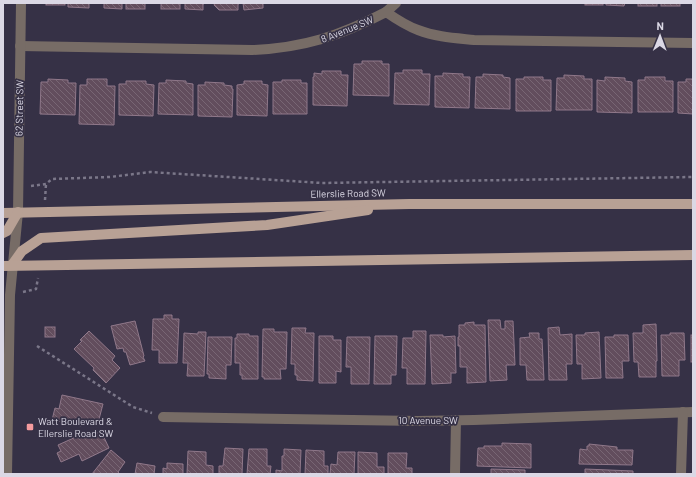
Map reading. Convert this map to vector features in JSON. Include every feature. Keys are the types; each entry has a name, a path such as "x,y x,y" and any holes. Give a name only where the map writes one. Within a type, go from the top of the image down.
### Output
{"main road":[{"name":"Ellerslie Road SW","path":"3,213 409,204 693,204"},
{"path":"8,266 22,251 41,238 267,225 409,204"},
{"path":"3,233 7,231 18,212"},
{"path":"8,266 693,255"}],"street":[{"name":"62 Street SW","path":"7,474 10,295 8,266 18,212 20,3"},
{"path":"386,12 396,3"},
{"name":"8 Avenue SW","path":"20,46 252,50 272,49 314,42 362,25 386,12 418,30 437,36 474,40 693,43"},
{"path":"681,474 682,412"},
{"name":"10 Avenue SW","path":"163,417 456,420 693,412"},
{"path":"455,474 456,420"}],"path":[{"path":"46,184 52,179 110,177 150,172 322,183 693,177"},
{"path":"37,346 133,407 163,417"}],"building":[{"path":"46,3 65,3 65,5 46,5"},
{"path":"68,3 89,3 89,8 68,7"},
{"path":"104,3 122,3 122,9 104,8"},
{"path":"126,3 145,3 145,9 126,9"},
{"path":"161,3 180,3 180,9 161,9"},
{"path":"185,3 204,3 203,10 185,9"},
{"path":"215,3 239,3 238,10 219,10 214,5"},
{"path":"243,3 263,3 263,8 244,10"},
{"path":"585,3 603,3 603,5 585,5"},
{"path":"606,3 625,3 624,6 606,5"},
{"path":"638,3 657,3 657,6 638,6"},
{"path":"661,3 680,3 680,6 661,6"},
{"path":"362,61 382,61 382,64 389,64 389,96 353,95 354,64 362,64"},
{"path":"403,70 422,70 422,74 430,74 429,105 394,104 395,73 403,73"},
{"path":"322,71 341,71 341,75 348,75 347,106 313,105 314,73 322,74"},
{"path":"443,73 463,74 463,77 470,77 469,108 435,107 435,76 443,76"},
{"path":"483,74 503,75 503,77 510,78 510,109 475,108 476,77 483,77"},
{"path":"564,75 584,76 584,79 592,79 592,110 556,110 557,78 564,78"},
{"path":"524,77 543,77 543,80 551,80 551,111 516,111 516,79 524,79"},
{"path":"605,77 625,78 625,81 632,82 632,113 597,112 597,80 605,81"},
{"path":"645,77 665,77 665,81 673,81 673,112 638,112 638,80 645,80"},
{"path":"48,79 68,80 68,83 76,83 75,115 40,114 41,82 48,82"},
{"path":"87,79 107,79 107,86 115,86 114,125 79,124 80,85 87,85"},
{"path":"686,79 693,79 693,114 678,113 678,82 686,82"},
{"path":"166,80 186,81 186,83 193,84 193,115 158,114 159,83 166,83"},
{"path":"282,80 301,80 301,83 307,83 307,114 273,114 273,82 282,82"},
{"path":"126,81 146,81 146,84 154,85 153,116 119,115 119,84 126,84"},
{"path":"244,81 262,81 262,84 268,85 267,116 237,115 237,85 244,84"},
{"path":"205,82 224,83 224,85 232,86 232,117 198,116 198,85 205,85"},
{"path":"164,315 172,315 172,319 179,319 177,363 159,363 159,350 152,350 153,319 164,319"},
{"path":"488,320 500,320 501,329 505,329 505,321 513,321 515,365 506,365 507,380 490,381"},
{"path":"135,321 145,361 130,365 126,352 124,352 123,348 117,349 111,326"},
{"path":"474,322 474,325 485,325 486,382 467,383 467,367 460,367 460,346 458,346 459,325"},
{"path":"656,324 656,377 639,377 638,362 634,362 633,333 643,333 643,325"},
{"path":"45,327 55,327 55,337 45,337"},
{"path":"559,327 560,335 572,334 572,364 566,364 567,380 549,380 548,328"},
{"path":"292,328 306,328 305,333 314,333 313,381 297,380 297,375 295,375 295,364 291,364"},
{"path":"263,329 274,329 274,332 287,332 286,369 280,369 281,379 264,379 264,377 262,377"},
{"path":"89,331 115,356 112,360 120,368 106,383 93,370 94,368 74,349"},
{"path":"413,331 426,331 425,384 407,384 407,368 402,368 403,338 413,338"},
{"path":"198,332 206,332 204,376 187,376 188,363 183,363 184,333 198,334"},
{"path":"599,332 601,378 582,379 582,364 577,364 576,335"},
{"path":"529,333 539,333 539,339 542,339 544,380 527,380 526,365 520,365 520,338 530,337"},
{"path":"670,333 684,333 685,360 679,360 679,376 662,376 661,335 670,335"},
{"path":"237,334 258,336 258,379 242,379 242,375 240,375 240,363 235,363 235,338 237,338"},
{"path":"430,335 443,335 443,337 455,336 456,373 451,373 451,383 432,384"},
{"path":"614,335 628,335 629,361 622,361 623,378 606,378 605,337 614,337"},
{"path":"691,335 693,335 693,362 691,362"},
{"path":"319,336 333,336 333,340 341,340 341,372 336,371 336,383 319,383"},
{"path":"375,336 397,336 396,375 391,375 391,384 374,384"},
{"path":"208,337 232,337 231,365 226,365 226,379 209,378 209,374 207,374"},
{"path":"347,337 370,337 369,384 351,384 351,367 346,367"},
{"path":"62,395 103,404 98,423 85,420 84,425 81,426 52,420 55,408 59,409"},
{"path":"101,431 109,448 82,461 79,454 61,462 57,453 61,451 58,445 87,432 89,436"},
{"path":"502,443 531,444 531,468 477,466 478,448 484,448 484,446 502,446"},
{"path":"589,444 617,447 617,450 633,450 632,465 579,464 580,449 587,450 587,446 589,446"},
{"path":"225,448 243,449 242,474 219,474 219,466 223,466"},
{"path":"249,449 267,449 267,466 271,466 270,474 247,474"},
{"path":"284,449 301,450 300,474 276,474 276,470 282,471 282,456 284,456"},
{"path":"111,450 125,462 118,472 120,474 92,474"},
{"path":"306,450 324,451 324,466 328,466 328,474 305,474"},
{"path":"188,451 206,452 206,465 213,466 213,474 187,474"},
{"path":"338,452 355,452 354,474 330,474 331,464 337,465"},
{"path":"358,452 377,453 377,467 384,467 384,474 358,474"},
{"path":"388,453 407,453 406,468 412,468 412,474 388,474"},
{"path":"137,463 155,466 154,474 135,474"},
{"path":"167,463 183,464 183,474 163,474 163,468 167,469"},
{"path":"491,469 525,470 525,474 491,474"},
{"path":"585,469 633,471 633,474 585,474"}],"place":[{"name":"Watt Boulevard & Ellerslie Road SW","path":"30,427"}]}
